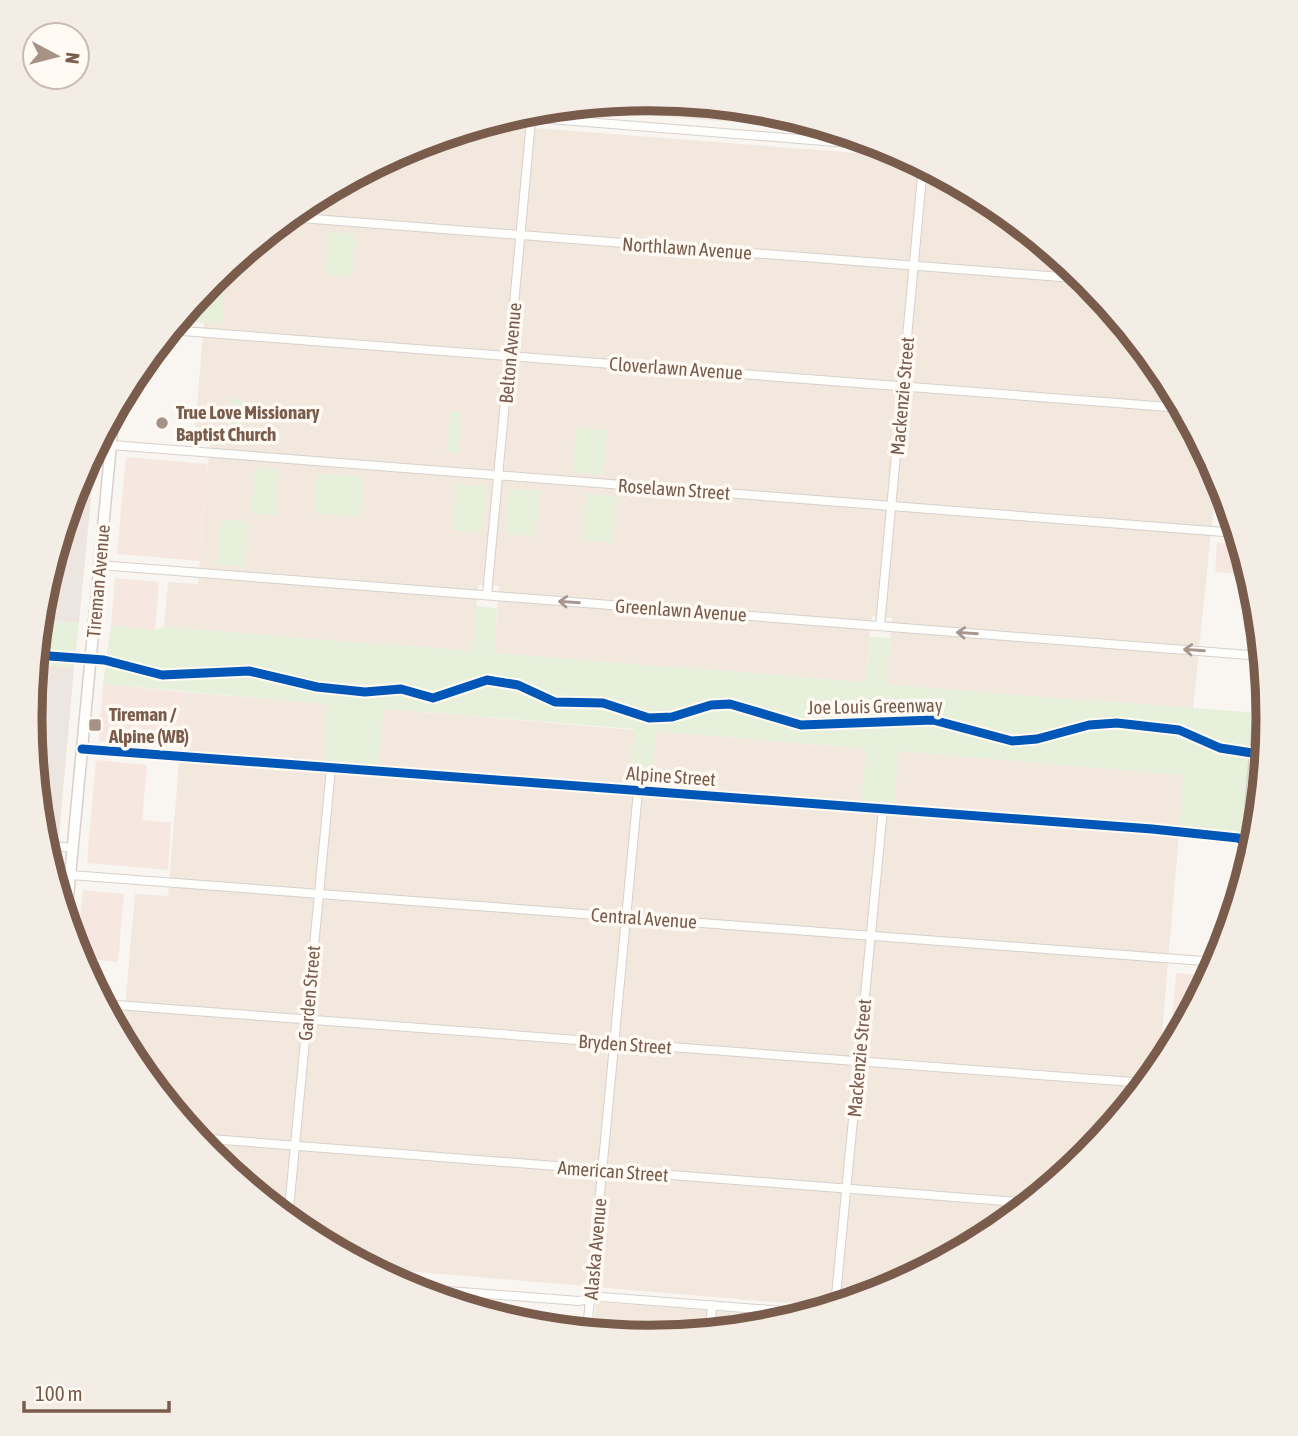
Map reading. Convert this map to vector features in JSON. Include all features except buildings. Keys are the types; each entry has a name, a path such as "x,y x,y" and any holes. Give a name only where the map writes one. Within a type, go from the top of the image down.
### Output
{"street":[{"path":"564,117 840,142"},
{"name":"Belton Avenue","path":"487,595 530,123"},
{"name":"Mackenzie Street","path":"880,626 922,177"},
{"name":"Northlawn Avenue","path":"304,218 1066,277"},
{"name":"Cloverlawn Avenue","path":"182,331 1170,407"},
{"name":"Tireman Avenue","path":"68,893 112,436"},
{"name":"Roselawn Street","path":"111,445 1227,532"},
{"name":"Greenlawn Avenue","path":"99,565 1253,655"},
{"name":"Alpine Street","path":"82,749 1152,829 1238,838 1243,841"},
{"name":"Garden Street","path":"289,1207 331,768"},
{"name":"Alaska Avenue","path":"588,1322 638,791"},
{"name":"Mackenzie Street","path":"836,1295 883,810"},
{"path":"56,846 73,848"},
{"name":"Central Avenue","path":"70,875 1205,961"},
{"name":"Bryden Street","path":"115,1005 1135,1082"},
{"name":"American Street","path":"213,1139 1016,1202"},
{"path":"449,1291 579,1301 601,1297 778,1310"},
{"path":"711,1322 712,1305"}],"shaded area":[{"path":"607,112 689,112 779,126"},
{"path":"516,127 881,157 952,192 986,213 1019,236 1049,262 1078,289 1131,348 1175,415 1215,498 1193,708 886,685 892,618 872,616 865,682 494,653 499,586 478,585 472,651 164,627 168,582 198,584 210,444 194,442 204,323 191,321 249,262 279,236 312,213 346,192 417,157 492,132"},
{"path":"126,457 208,464 200,561 117,554"},
{"path":"93,475 79,623 50,621 74,523"},
{"path":"1217,543 1230,544 1238,574 1215,572"},
{"path":"115,578 159,582 155,630 111,626"},
{"path":"44,665 74,668 59,835 54,834 43,758"},
{"path":"103,684 185,692 180,746 99,741"},
{"path":"185,692 328,704 323,762 383,709 635,730 631,785 651,786 655,731 866,749 862,803 899,751 1184,775 1161,1044 1131,1088 1078,1147 1049,1174 1019,1200 986,1223 952,1244 881,1279 803,1305 399,1270 345,1244 312,1223 279,1200 220,1147 167,1088 124,1022 135,894 168,896"},
{"path":"96,760 147,765 142,820 171,823 168,870 87,863"},
{"path":"83,890 124,894 118,962 92,959 80,928"},
{"path":"1176,973 1198,975 1175,1022 1171,1028"},
{"path":"596,1302 760,1314 689,1324 594,1322"},
{"path":"531,1313 579,1317 579,1321"}],"green space":[{"path":"329,231 356,234 352,277 325,274"},
{"path":"226,284 222,324 191,321 193,318"},
{"path":"230,398 246,400 242,446 226,444"},
{"path":"450,412 462,413 459,453 446,452"},
{"path":"576,427 607,430 603,475 572,472"},
{"path":"255,468 279,470 275,515 251,513"},
{"path":"316,473 363,477 360,517 313,513"},
{"path":"456,484 487,486 482,533 452,530"},
{"path":"509,488 540,491 535,537 505,534"},
{"path":"586,494 617,496 613,543 582,540"},
{"path":"221,519 248,522 245,567 217,565"},
{"path":"476,606 497,608 494,653 865,682 870,637 890,638 887,685 1256,713 1255,758 1244,838 1179,834 1183,775 899,751 894,805 861,803 866,749 656,731 651,786 630,785 634,729 384,709 378,766 323,762 327,704 103,684 111,626 155,630 164,627 472,651"},
{"path":"50,621 79,623 74,668 44,665"}],"cycle path":[{"name":"Joe Louis Greenway","path":"45,656 104,660 162,675 249,671 317,687 365,692 401,689 433,698 487,680 518,685 555,702 603,703 649,718 672,717 711,705 730,704 801,725 933,720 1012,741 1037,739 1089,725 1117,723 1179,730 1220,748 1255,753"},
{"path":"82,749 1152,829 1238,838 1243,841"}],"place":[{"name":"True Love Missionary Baptist Church","path":"162,423"},
{"name":"Tireman / Alpine (WB)","path":"95,725"}]}
